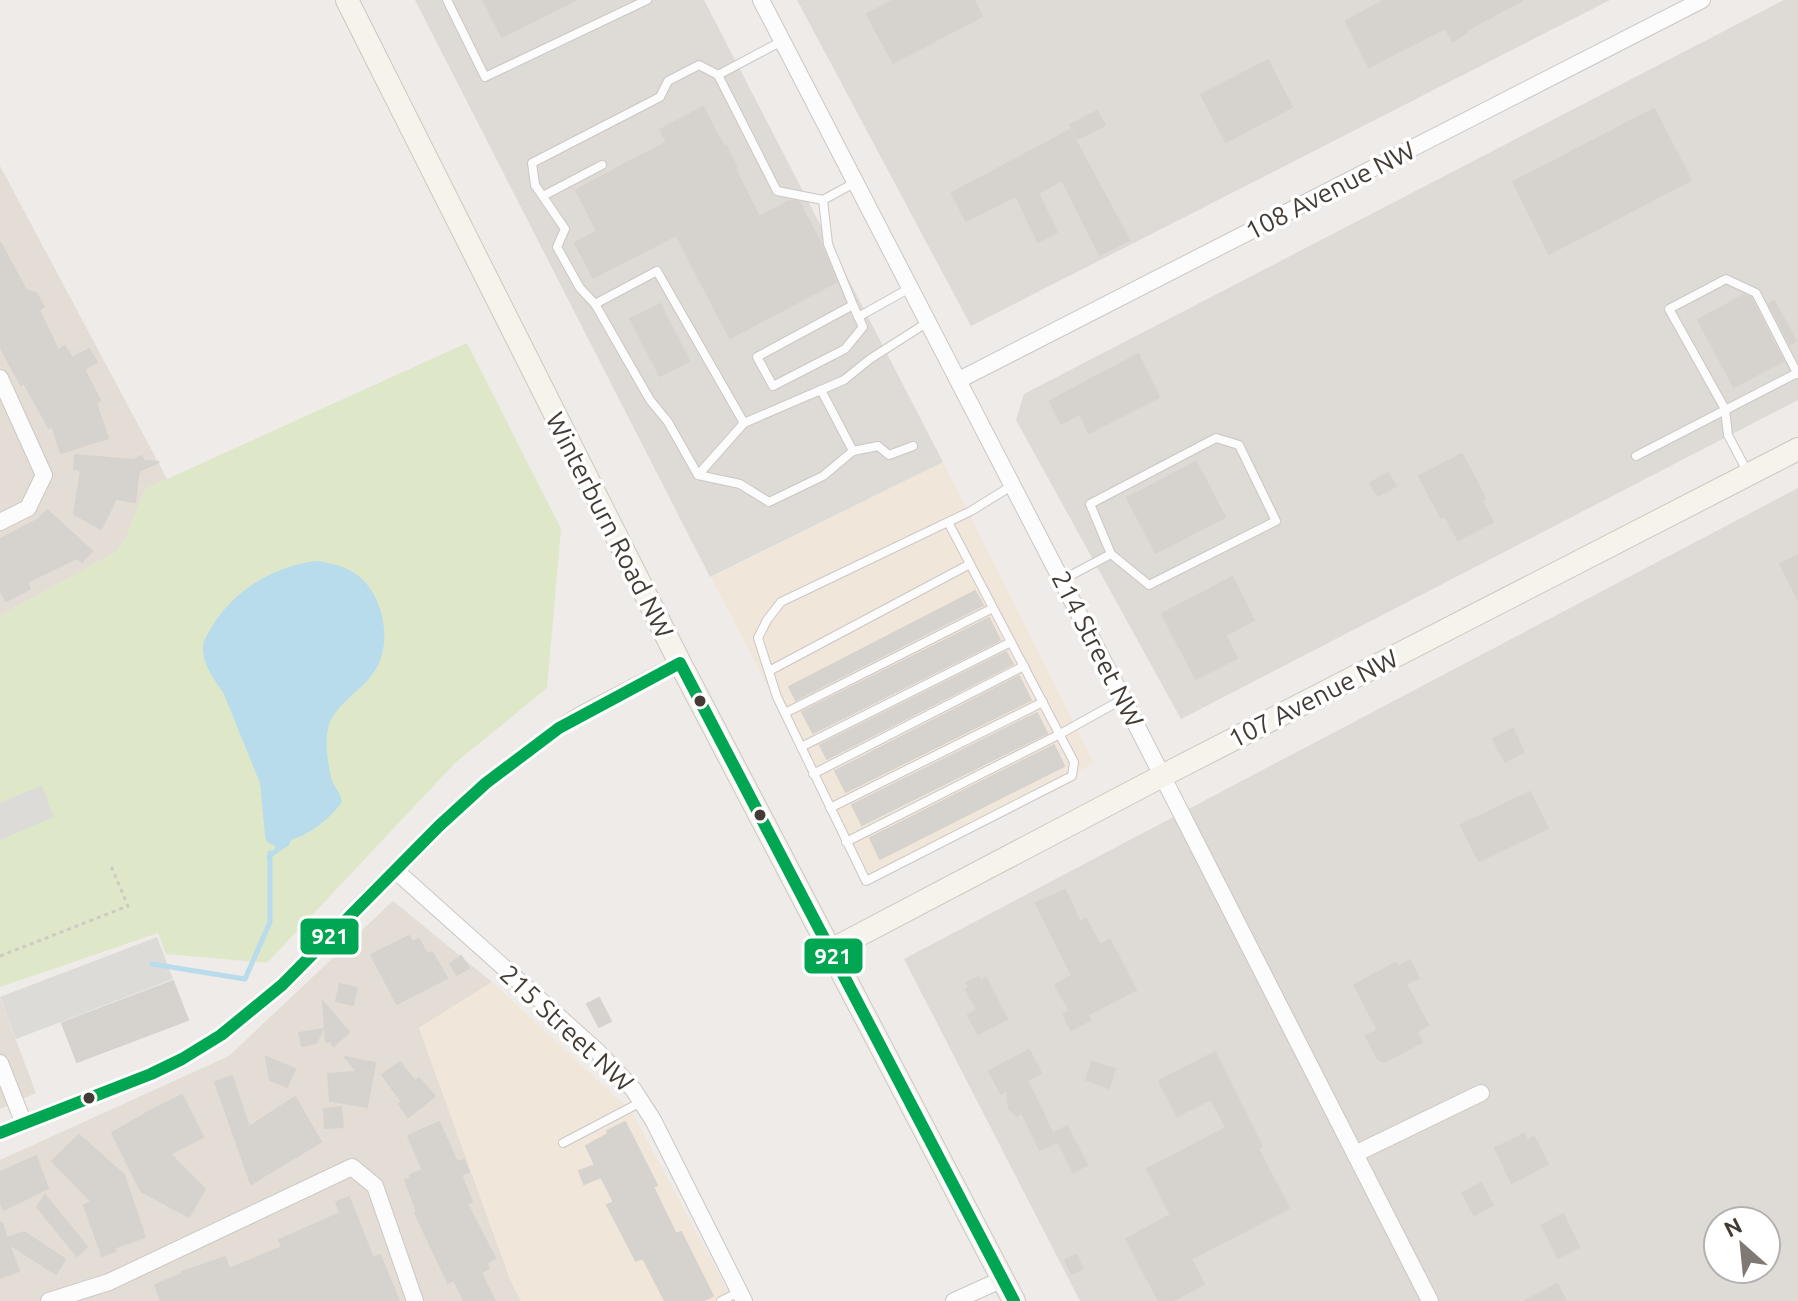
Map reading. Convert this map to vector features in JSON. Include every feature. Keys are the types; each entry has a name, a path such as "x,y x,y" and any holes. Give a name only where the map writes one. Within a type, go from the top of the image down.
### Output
{"main road":[{"name":"Winterburn Road NW","path":"347,0 680,663 1014,1301"},
{"name":"107 Avenue NW","path":"829,951 1798,449"}],"street":[{"name":"214 Street NW","path":"761,0 929,321 1430,1301"},
{"name":"108 Avenue NW","path":"959,380 1702,0"},
{"path":"0,378 44,475 28,508 0,522"},
{"path":"0,1133 151,1074 213,1040 282,985 466,801 528,750 584,713 680,663"},
{"name":"215 Street NW","path":"395,870 597,1051 643,1101 742,1296"},
{"path":"0,1063 24,1124"},
{"path":"1355,1154 1481,1093"},
{"path":"49,1301 109,1282 352,1167 375,1186 415,1301"},
{"path":"954,1301 1003,1279"}],"lane":[{"path":"447,0 485,77 647,0"},
{"path":"718,75 783,41"},
{"path":"856,182 823,200 777,191 718,75 699,65 668,81 660,97 532,163 535,185 565,229 557,247 698,475 740,484 769,502 823,476 853,451 878,446 889,455 913,446"},
{"path":"543,196 602,165"},
{"path":"823,200 828,244 863,327 845,349 773,386 757,357 853,305"},
{"path":"595,304 657,271 744,423"},
{"path":"1636,456 1725,409 1798,374 1756,293 1726,279 1669,309 1725,409 1728,435 1749,474"},
{"path":"858,317 911,287"},
{"path":"698,475 744,423 844,380 870,359 929,321"},
{"path":"821,390 853,451"},
{"path":"1216,438 1239,445 1276,521 1149,585 1111,554 1090,504 1216,438"},
{"path":"948,522 1074,762 1072,776 866,881 777,697 758,638 781,602 948,522 1013,485"},
{"path":"1062,580 1111,554"},
{"path":"769,671 970,564"},
{"path":"785,713 993,608"},
{"path":"801,747 1011,642"},
{"path":"813,774 1024,666"},
{"path":"846,842 1123,699"},
{"path":"830,808 1043,702"},
{"path":"563,1143 643,1101"},
{"path":"721,1301 742,1296"}],"path":[{"path":"0,956 128,906 111,866"}],"shaded area":[{"path":"415,0 704,0 943,462 710,577"},
{"path":"797,0 1610,0 971,326"},
{"path":"1784,0 1798,0 1798,400 1181,719 1016,420 1024,394"},
{"path":"0,166 167,479 145,489 127,536 116,552 0,616"},
{"path":"943,462 1094,763 867,878 711,577"},
{"path":"1798,488 1798,1301 1080,1301 904,959"},
{"path":"42,785 54,817 0,840 0,803"},
{"path":"393,901 492,982 419,1028 510,1279 521,1301 0,1301 0,1160 229,1056"},
{"path":"157,937 173,979 16,1039 0,997"},
{"path":"492,982 632,1112 733,1301 521,1301 510,1279 419,1028"},
{"path":"0,998 36,1093 0,1109"}],"green space":[{"path":"467,343 561,529 547,688 455,763 267,963 166,954 158,933 0,987 0,616 116,552 127,536 145,489"}],"water":[{"path":"316,561 346,568 369,587 380,609 384,646 376,669 338,710 329,725 329,768 342,802 319,825 291,840 289,845 266,861 268,851 274,850 275,846 267,842 265,835 260,783 223,692 207,665 203,645 219,616 241,593 269,575"}],"building":[{"path":"483,0 576,0 502,37"},
{"path":"894,0 974,0 982,16 893,63 867,14"},
{"path":"1385,0 1523,0 1466,30 1453,41 1445,28 1369,67 1346,21"},
{"path":"1268,60 1292,107 1226,142 1201,95"},
{"path":"703,107 726,146 759,217 789,201 799,202 836,282 730,338 676,235 593,278 575,243 597,231 576,190 667,142 660,130"},
{"path":"1654,109 1691,180 1549,254 1513,182"},
{"path":"1097,111 1105,125 1078,139 1070,125"},
{"path":"1070,130 1129,240 1100,255 1062,180 1038,193 1057,232 1038,242 1016,196 966,221 952,193"},
{"path":"0,242 26,290 36,293 44,307 39,310 58,350 65,346 72,358 89,349 97,362 84,369 100,400 96,403 108,438 61,453 52,426 49,428 7,360 0,346"},
{"path":"1744,295 1751,298 1783,361 1734,387 1698,320"},
{"path":"1774,301 1796,341 1790,344 1769,304"},
{"path":"660,304 689,361 660,376 630,319"},
{"path":"1138,354 1159,397 1089,433 1080,414 1061,424 1050,401"},
{"path":"1462,454 1485,498 1481,500 1493,522 1458,540 1445,516 1441,518 1419,476"},
{"path":"75,455 133,460 142,456 144,461 159,462 139,471 135,502 116,499 101,529 74,514 81,470 74,469"},
{"path":"1196,462 1225,517 1156,553 1127,498"},
{"path":"1388,473 1396,486 1378,496 1370,483"},
{"path":"47,510 92,551 82,562 77,558 27,582 30,589 6,601 0,590 0,539 39,519"},
{"path":"1798,555 1798,599 1780,564"},
{"path":"1232,577 1254,620 1225,635 1237,658 1196,679 1162,614"},
{"path":"975,591 983,605 796,700 789,687"},
{"path":"989,618 1000,640 813,733 802,712"},
{"path":"1006,652 1013,664 827,759 820,745"},
{"path":"1019,676 1031,700 846,792 835,771"},
{"path":"1037,713 1047,733 862,825 852,805"},
{"path":"1513,729 1524,752 1505,762 1493,739"},
{"path":"1054,745 1064,766 880,859 870,838"},
{"path":"1530,792 1548,828 1479,861 1461,825"},
{"path":"1065,890 1080,922 1086,919 1100,945 1110,940 1136,990 1087,1015 1090,1020 1071,1030 1063,1014 1070,1011 1055,985 1072,975 1036,903"},
{"path":"409,936 413,942 419,939 427,954 432,952 447,978 397,1004 371,955"},
{"path":"461,956 469,968 457,975 450,964"},
{"path":"1410,960 1419,978 1406,984 1428,1025 1416,1032 1422,1042 1384,1062 1378,1059 1366,1036 1378,1030 1354,985 1396,963 1397,967"},
{"path":"979,977 981,981 986,978 1007,1019 978,1034 968,1015 977,1010 966,983"},
{"path":"173,981 188,1020 77,1062 62,1023"},
{"path":"340,984 357,988 353,1005 336,1001"},
{"path":"599,998 611,1021 599,1027 587,1004"},
{"path":"323,1002 349,1032 334,1046 330,1041 326,1042"},
{"path":"323,1029 316,1043 302,1046 299,1033"},
{"path":"1029,1050 1041,1073 1027,1080 1057,1142 1040,1150 1022,1113 1017,1116 1009,1109 1007,1090 1001,1094 989,1071"},
{"path":"1215,1052 1262,1147 1258,1149 1289,1208 1191,1259 1204,1284 1172,1301 1159,1301 1126,1239 1171,1215 1147,1169 1226,1128 1211,1099 1177,1116 1159,1081"},
{"path":"266,1057 295,1069 287,1087 270,1080"},
{"path":"345,1057 375,1063 367,1107 330,1101 328,1074 357,1072"},
{"path":"400,1062 415,1081 419,1078 435,1096 408,1117 399,1104 402,1102 382,1075"},
{"path":"1092,1062 1115,1069 1109,1088 1086,1080"},
{"path":"232,1076 249,1127 295,1097 321,1142 251,1184 215,1082"},
{"path":"182,1095 203,1137 170,1154 205,1189 189,1217 141,1191 112,1133"},
{"path":"341,1107 343,1127 325,1128 324,1109"},
{"path":"439,1122 457,1162 464,1160 469,1172 461,1175 472,1202 467,1204 495,1258 486,1263 489,1268 481,1273 495,1301 464,1301 454,1280 448,1283 415,1213 405,1180 423,1170 408,1136"},
{"path":"625,1122 657,1185 653,1187 676,1234 681,1232 713,1296 702,1301 665,1301 643,1258 636,1261 607,1205 614,1202 601,1177 584,1184 579,1171 595,1165 586,1146"},
{"path":"1067,1126 1087,1165 1073,1172 1054,1133"},
{"path":"1524,1134 1527,1141 1534,1137 1548,1164 1512,1183 1495,1148"},
{"path":"79,1135 124,1175 145,1237 114,1248 116,1251 102,1256 84,1205 92,1202 52,1161"},
{"path":"36,1156 48,1188 4,1210 0,1201 0,1172"},
{"path":"1481,1183 1493,1205 1474,1215 1462,1193"},
{"path":"45,1195 87,1247 77,1256 37,1207"},
{"path":"349,1197 373,1258 380,1255 399,1301 161,1301 155,1285 225,1257 229,1269 282,1247 279,1240 340,1213 336,1202"},
{"path":"1563,1214 1579,1247 1558,1258 1542,1225"},
{"path":"0,1223 7,1238 24,1232 65,1259 56,1274 9,1244 19,1271 0,1278"},
{"path":"1076,1255 1083,1268 1072,1274 1065,1260"},
{"path":"1557,1284 1566,1301 1525,1301"}],"waterway":[{"path":"152,964 245,979 270,922 270,858"}],"transit line":[{"name":"921","path":"0,1133 151,1074 221,1035 282,985 439,826 486,783 559,728 680,663 1014,1301"}]}
